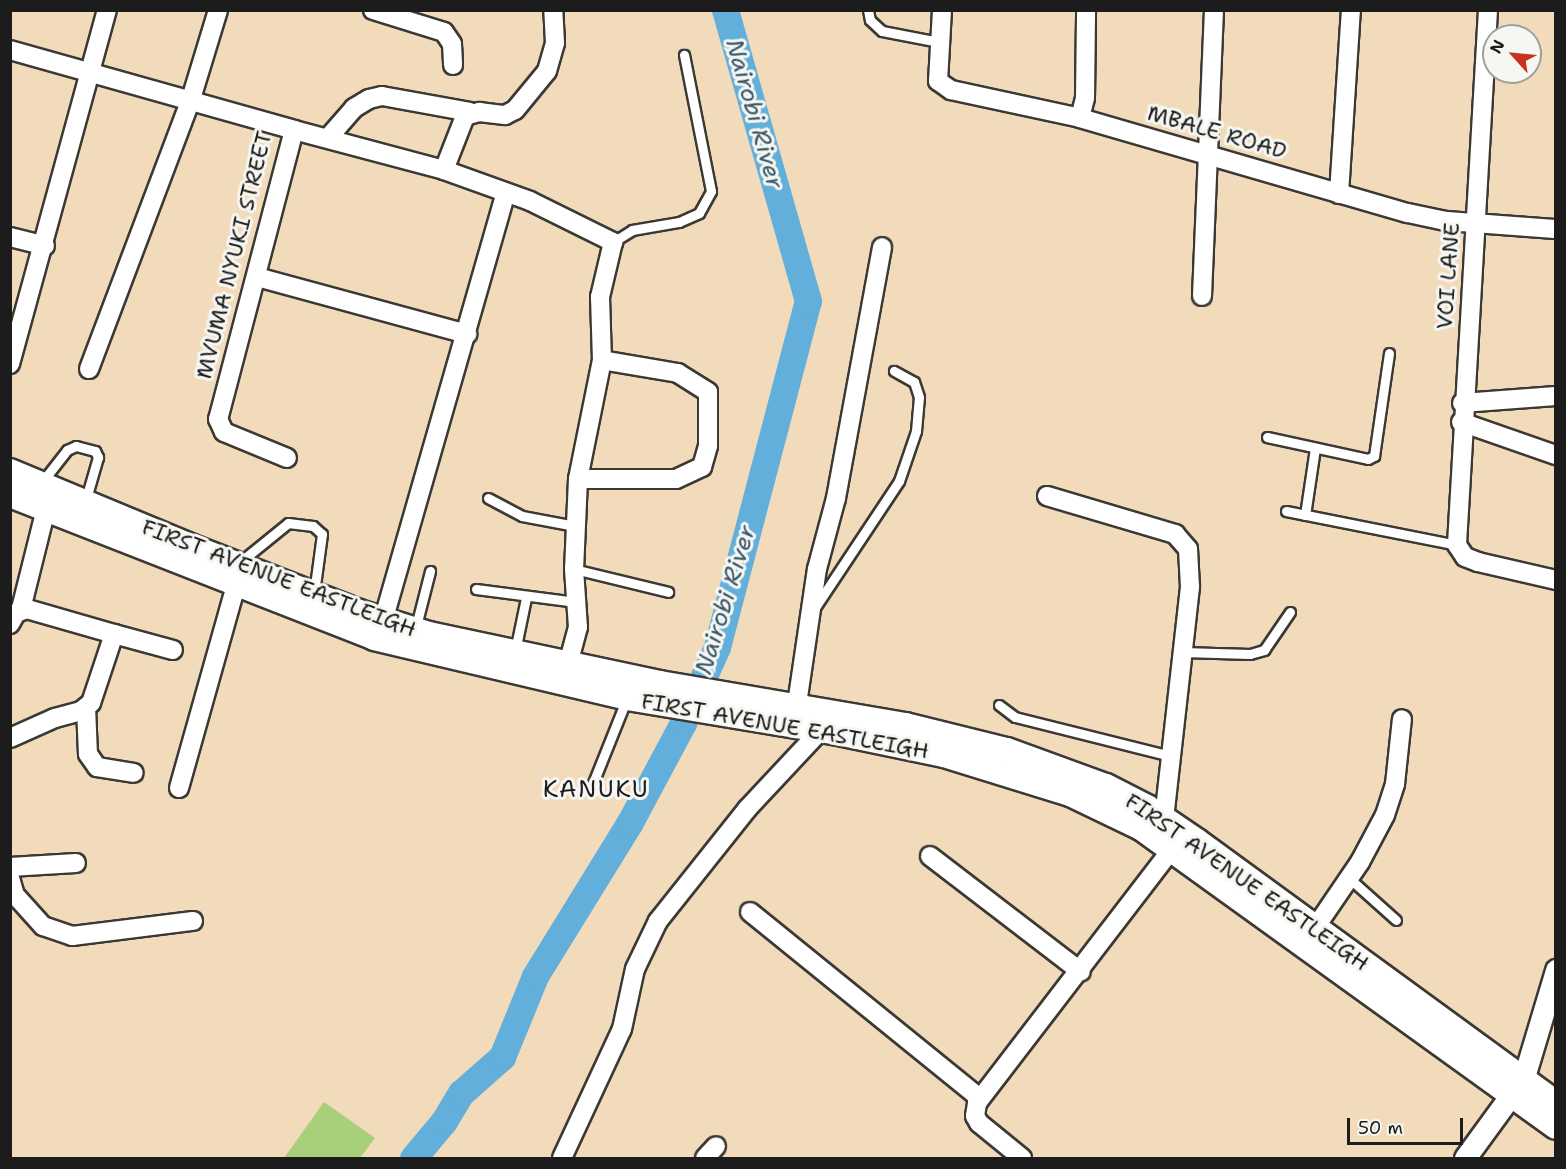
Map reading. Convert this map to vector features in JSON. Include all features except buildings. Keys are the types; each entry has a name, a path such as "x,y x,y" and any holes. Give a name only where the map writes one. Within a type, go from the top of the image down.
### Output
{"main road":[{"name":"FIRST AVENUE EASTLEIGH","path":"10,471 85,503 374,638 627,698 658,692"},
{"name":"FIRST AVENUE EASTLEIGH","path":"10,495 237,575 314,594 383,621 514,654 568,664 658,692 710,702 821,730 944,755 1070,794 1141,828 1172,849 1408,1024 1518,1086 1556,1103"},
{"name":"FIRST AVENUE EASTLEIGH","path":"710,702 797,704 905,725 1007,750 1106,786 1164,818 1315,928 1518,1086 1556,1127"}],"street":[{"path":"10,364 45,246 107,10"},
{"path":"89,369 192,99 218,10"},
{"path":"373,10 444,32 452,44 453,65"},
{"path":"328,138 359,103 375,97 470,112 506,115 535,89 553,61 553,10"},
{"name":"MBALE ROAD","path":"942,10 939,81 951,90 1080,118 1408,213 1476,224 1556,229"},
{"path":"1080,118 1085,98 1086,10"},
{"path":"1202,296 1206,153 1214,10"},
{"path":"1339,194 1351,10"},
{"name":"VOI LANE","path":"1456,545 1462,403 1476,224 1488,10"},
{"name":"MVUMA NYUKI STREET","path":"10,50 90,74 192,99 294,130 218,419 224,432 287,458"},
{"path":"444,170 460,122 470,112"},
{"path":"294,130 444,170 506,193 613,242 600,297 602,360 578,479 574,569 578,627 568,664"},
{"path":"383,621 506,193"},
{"path":"10,237 45,246"},
{"path":"797,704 811,613 882,247"},
{"path":"257,277 467,334"},
{"path":"578,479 676,479 702,467 708,446 708,392 678,373 602,360"},
{"path":"1462,403 1556,396"},
{"path":"1461,422 1556,454"},
{"path":"1047,496 1175,534 1188,549 1191,573 1164,818"},
{"path":"10,624 21,609 46,509"},
{"path":"1456,545 1466,557 1478,562 1556,580"},
{"path":"179,788 237,575"},
{"path":"21,609 174,650"},
{"path":"10,738 86,707 96,693 114,634"},
{"path":"86,707 88,754 97,767 134,773"},
{"path":"1315,928 1349,878 1385,815 1395,784 1402,719"},
{"path":"562,1158 622,1029 635,969 658,921 747,809 821,730"},
{"path":"1022,1158 979,1123 975,1116 980,1098 1081,972 1172,849"},
{"path":"930,856 1081,972"},
{"path":"10,867 76,863"},
{"path":"10,878 15,895 28,912 57,933 89,936 193,921"},
{"path":"750,912 980,1098"},
{"path":"1465,1158 1518,1086 1556,970"}],"lane":[{"path":"868,10 870,20 882,31 939,42"},
{"path":"613,242 632,230 679,222 699,213 711,190 684,55"},
{"path":"1268,437 1368,459 1374,456 1389,353"},
{"path":"811,613 899,480 916,430 919,397 914,382 894,371"},
{"path":"41,484 71,447 95,451 98,457 85,503"},
{"path":"1305,514 1315,448"},
{"path":"488,498 522,516 575,526"},
{"path":"1286,511 1456,545"},
{"path":"237,575 283,525 294,522 314,526 322,534 314,594"},
{"path":"574,569 668,592"},
{"path":"415,630 430,571"},
{"path":"476,589 526,598 576,602"},
{"path":"514,654 526,598"},
{"path":"1182,652 1250,654 1264,650 1290,612"},
{"path":"591,788 627,698"},
{"path":"999,705 1015,717 1170,756"},
{"path":"1349,878 1396,920"}],"green space":[{"path":"324,1102 375,1138 360,1158 284,1158"}],"waterway":[{"name":"Nairobi River","path":"413,1158 444,1121 461,1093 502,1057 535,976 629,824 683,723 717,647 808,301 725,10"}],"district":[{"name":"KANUKU","path":"596,790"}]}
